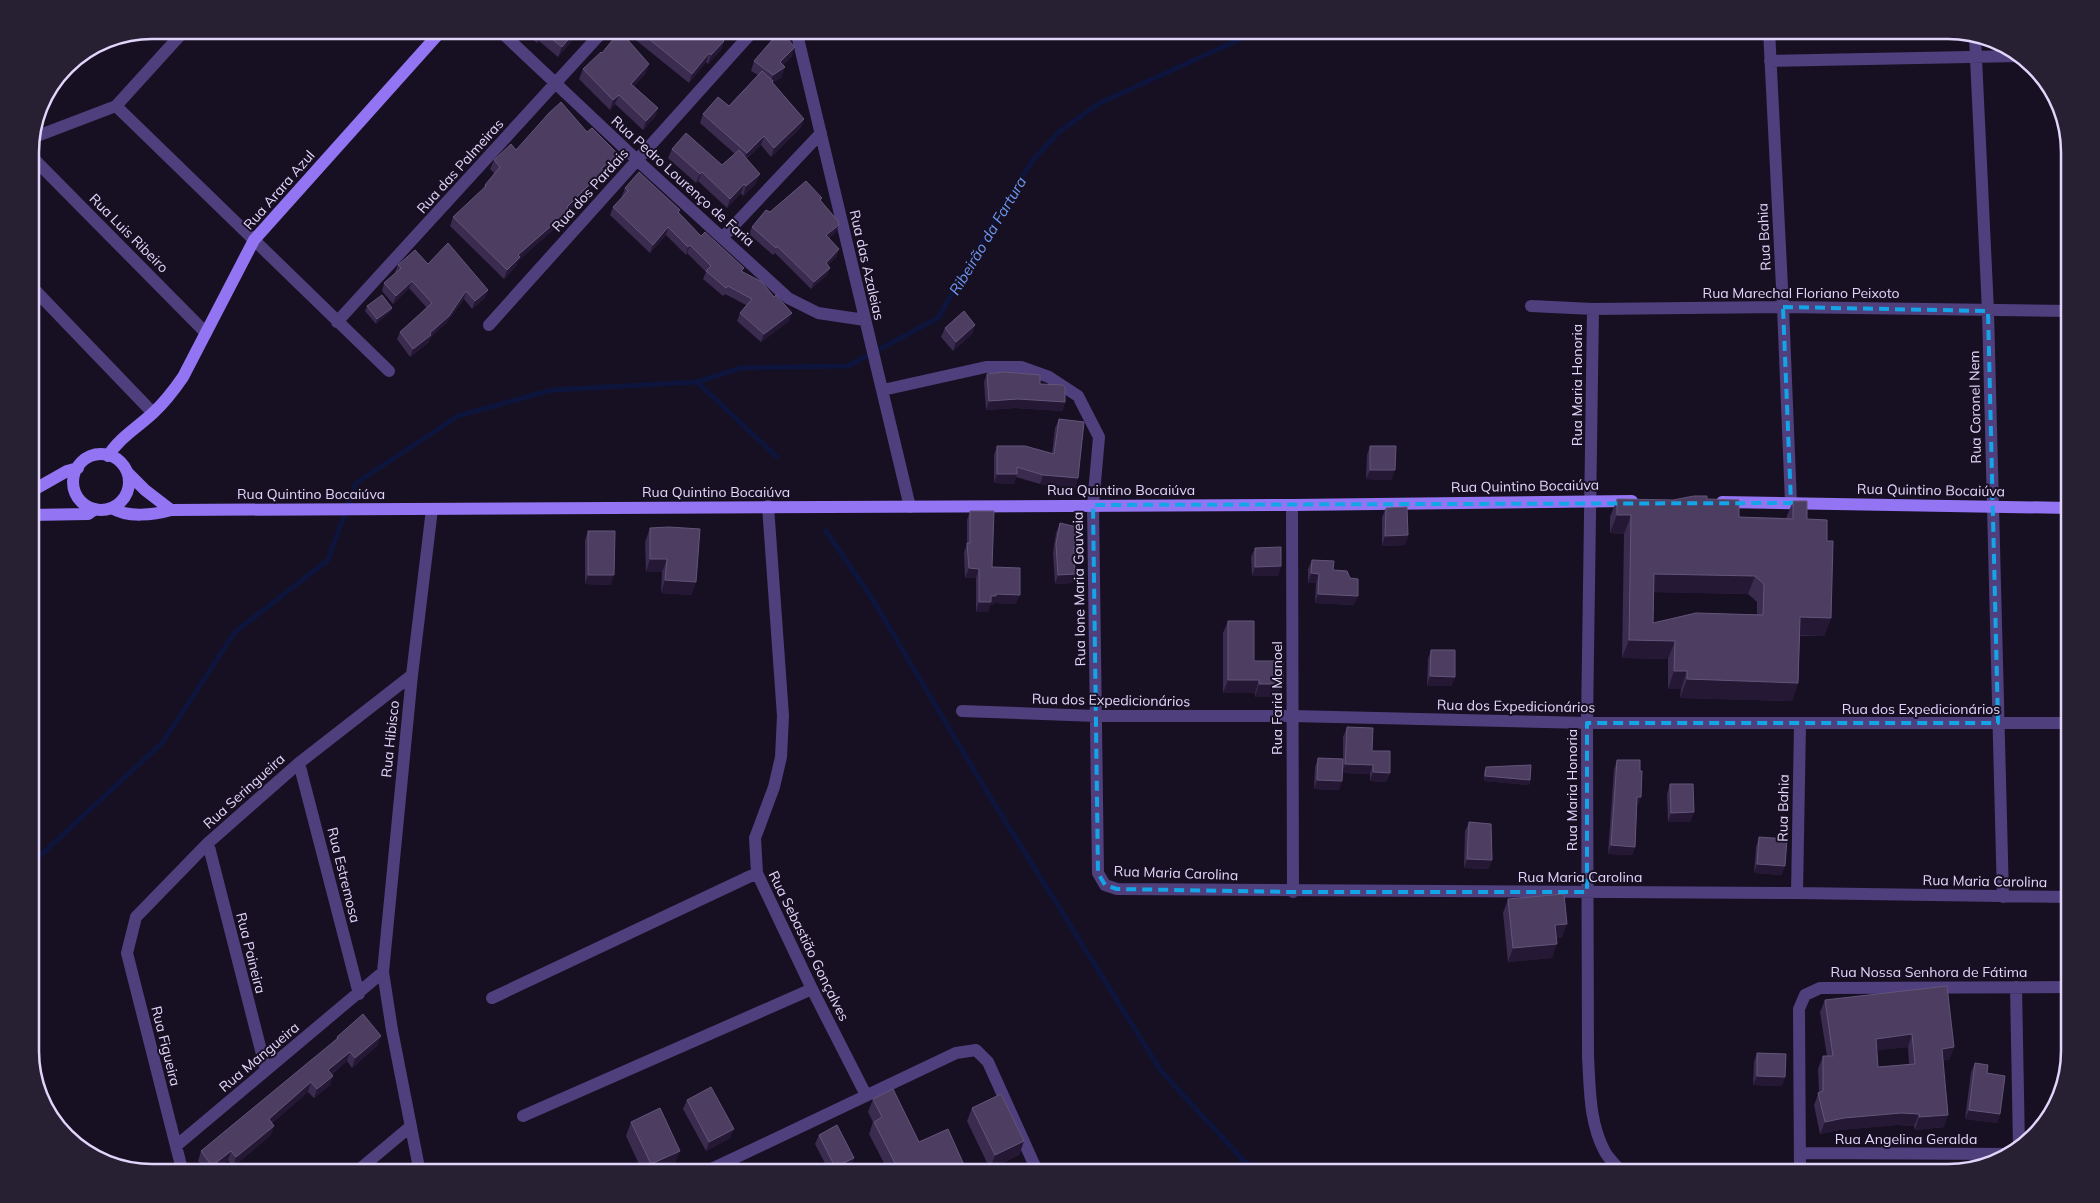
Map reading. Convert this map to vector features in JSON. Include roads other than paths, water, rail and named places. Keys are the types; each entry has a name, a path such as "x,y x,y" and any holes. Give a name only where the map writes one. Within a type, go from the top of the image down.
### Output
{"street":[{"path":"40,135 116,106 176,39"},
{"name":"Rua Arara Azul","path":"108,456 114,446 153,414 171,395 183,378 254,240 434,39"},
{"name":"Rua Pedro Lourenço de Faria","path":"508,39 636,160 788,298 818,313 865,320"},
{"name":"Rua das Palmeiras","path":"338,322 596,39"},
{"name":"Rua dos Pardais","path":"488,325 746,39"},
{"name":"Rua das Azaleias","path":"798,39 910,507"},
{"name":"Rua Bahia","path":"1769,39 1791,503"},
{"name":"Rua Coronel Nem","path":"1975,42 1988,311 2003,897"},
{"path":"1770,61 2008,56"},
{"path":"116,106 388,371"},
{"path":"723,237 821,133"},
{"name":"Rua Luis Ribeiro","path":"39,164 206,333"},
{"path":"39,294 153,414"},
{"name":"Rua Marechal Floriano Peixoto","path":"1531,306 1593,309 1783,307 2061,311"},
{"name":"Rua Maria Honoria","path":"1593,309 1587,723 1587,993 1590,1100 1595,1129 1606,1153 1615,1164"},
{"name":"Rua Ione Maria Gouveia","path":"882,390 986,366 1021,367 1049,377 1078,396 1099,437 1093,505 1098,873"},
{"path":"95,510 87,506 76,493 74,484 78,468 84,461 91,457 108,456 116,459 145,490 171,510"},
{"path":"39,487 67,471 78,468"},
{"path":"39,515 88,514 95,510 112,508 125,497 129,481 127,472"},
{"name":"Rua Quintino Bocaiúva","path":"112,508 120,513 158,514 171,510 1292,505 1591,500 1641,501"},
{"name":"Rua Quintino Bocaiúva","path":"1711,502 2061,508"},
{"name":"Rua Farid Manoel","path":"1292,505 1293,892"},
{"name":"Rua Sebastião Gonçalves","path":"768,506 783,716 781,757 774,787 755,838 757,873 812,990 866,1095"},
{"name":"Rua Hibisco","path":"418,1164 392,1030 383,972 412,675 432,509"},
{"name":"Rua Seringueira","path":"127,954 136,917 208,844 299,762 412,675"},
{"name":"Rua dos Expedicionários","path":"962,711 1096,716 1292,716 1587,723 1800,725 2061,723"},
{"name":"Rua Bahia","path":"1797,893 1800,725"},
{"name":"Rua Estremosa","path":"299,762 359,994"},
{"name":"Rua Paineira","path":"208,844 266,1070"},
{"path":"492,998 757,873"},
{"name":"Rua Maria Carolina","path":"1098,873 1105,885 1117,889 1293,892 1797,893 2061,897"},
{"name":"Rua Figueira","path":"127,954 176,1146"},
{"name":"Rua Mangueira","path":"176,1146 383,972"},
{"name":"Rua Nossa Senhora de Fátima","path":"1800,1153 1799,1010 1805,995 1820,988 2061,986"},
{"path":"2016,987 2019,1139"},
{"path":"523,1116 812,990"},
{"path":"722,1164 956,1053 976,1050 988,1062 1034,1164"},
{"path":"366,1164 411,1126"},
{"path":"176,1146 181,1164"},
{"path":"1800,1153 1800,1164"},
{"name":"Rua Angelina Geralda","path":"1800,1153 1996,1154"}],"waterway":[{"name":"Ribeirão da Fartura","path":"39,857 162,743 235,632 328,560 356,483 458,416 552,390 697,382 741,368 848,366 938,318 998,214 1033,160 1060,131 1100,103 1240,39"},
{"path":"697,382 777,457"},
{"path":"826,531 873,600 984,787 1161,1071 1244,1161 1249,1164"}]}
